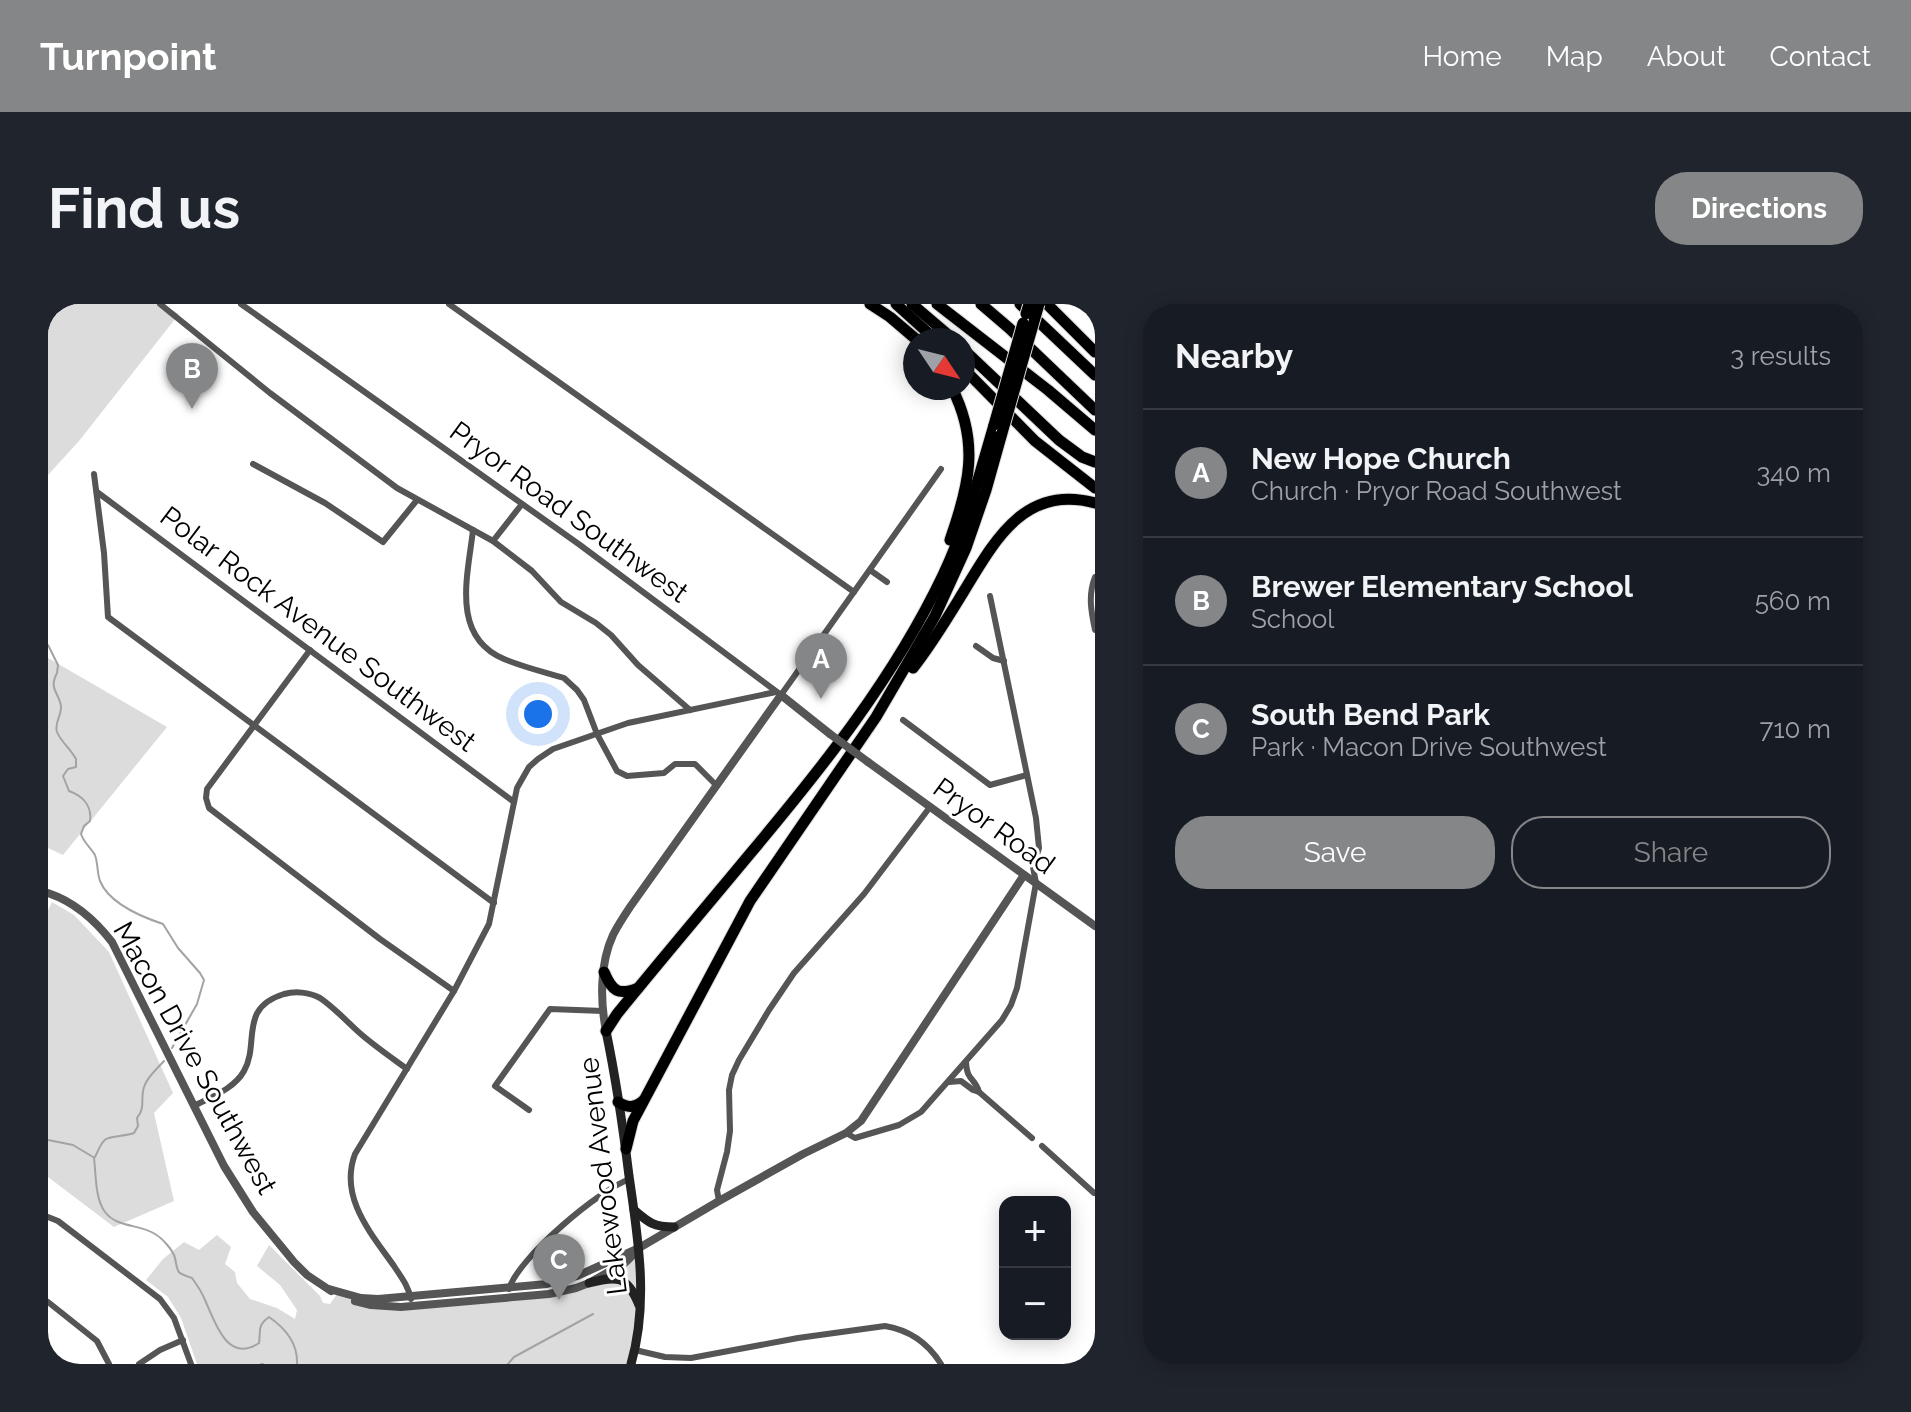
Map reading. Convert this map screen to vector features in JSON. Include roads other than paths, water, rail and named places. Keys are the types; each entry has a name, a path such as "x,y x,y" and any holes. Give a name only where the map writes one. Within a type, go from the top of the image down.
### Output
{"highway":[{"path":"870,304 903,328"},
{"path":"896,304 923,328"},
{"path":"912,304 940,328"},
{"path":"937,304 1095,430"},
{"path":"981,304 1095,410"},
{"path":"606,1031 832,753 902,651 928,606 954,550 1039,304"},
{"path":"1047,304 1095,352"},
{"path":"626,1149 633,1121 750,901 876,717 916,652 956,574 976,519 1026,307"},
{"path":"1026,307 1095,375"},
{"path":"1060,317 1095,337"},
{"path":"975,360 1059,440 1082,457 1095,462"},
{"path":"975,380 1035,441 1095,488"},
{"path":"902,651 948,547 968,478 967,433 957,400"},
{"path":"876,717 923,656 991,547 1010,523 1030,509 1051,502 1072,499 1095,503"},
{"path":"604,972 611,986 619,992 638,988"},
{"path":"618,1102 631,1106 644,1100"}],"main road":[{"name":"Lakewood Avenue","path":"606,1031 639,1248 641,1308 631,1364"},
{"path":"634,1210 657,1227 674,1227"},
{"path":"589,1283 609,1278 622,1280 631,1288 641,1308"}],"street":[{"path":"160,304 270,393 397,488 493,541 532,571 561,602 611,635 638,665 690,710"},
{"name":"Pryor Road Southwest","path":"241,304 522,504 868,762"},
{"path":"449,304 854,592"},
{"path":"253,464 325,503 383,542 417,500"},
{"path":"606,1031 604,972 609,945 619,924 779,693 941,469"},
{"path":"94,474 108,617 494,903"},
{"name":"Polar Rock Avenue Southwest","path":"97,492 514,802"},
{"path":"493,541 522,504"},
{"path":"473,530 465,602 474,633 486,647 502,658 564,678 584,700 597,734 617,771 627,776 664,773 675,764 695,764 716,785"},
{"path":"870,570 887,582"},
{"path":"1095,577 1090,599 1095,630"},
{"path":"846,1133 855,1138 899,1125 921,1112 1002,1020 1017,988 1036,883 1033,867 1039,848 1036,818 990,596"},
{"path":"976,646 993,658 1004,661"},
{"path":"310,650 207,789 209,808 380,939 454,991"},
{"path":"411,1301 406,1283 361,1217 352,1196 351,1166 355,1154 454,991 489,924 514,802 522,778 538,759 553,749 628,723 779,693"},
{"path":"903,720 990,785 1027,775"},
{"name":"Pryor Road","path":"868,762 1095,926"},
{"path":"719,1201 717,1190 730,1131 729,1090 739,1060 794,973 864,894 930,807"},
{"path":"639,1248 803,1154 846,1133 861,1121 1024,875 1033,867"},
{"name":"Macon Drive Southwest","path":"48,893 82,911 112,942 224,1166 253,1212 294,1262 329,1289 361,1298 411,1301 549,1294 589,1283 626,1262 639,1248"},
{"path":"194,1106 234,1085 249,1060 251,1030 257,1015 270,1001 289,993 306,993 322,1000 407,1069"},
{"path":"529,1110 495,1086 550,1009 603,1011"},
{"path":"966,1062 966,1072 979,1092"},
{"path":"949,1082 961,1081 979,1092 1032,1138"},
{"path":"1042,1146 1094,1193"},
{"path":"509,1289 511,1279 550,1236 604,1192 630,1179"},
{"path":"48,1217 58,1221 160,1299 174,1318 191,1364"},
{"name":"Macon Drive Southwest","path":"411,1301 547,1284 577,1276 639,1248"},
{"path":"48,1302 97,1341 109,1364"},
{"path":"635,1350 665,1357 691,1358 885,1326 917,1338 941,1364"},
{"path":"139,1364 183,1340"}],"waterway":[{"path":"48,645 58,665 54,684 61,707 57,732 76,759 76,767 68,769 63,776 69,791 82,799 90,811 90,821 81,834 95,855 100,881 118,902 163,924 204,980 197,1004 172,1048"},
{"path":"95,1157 106,1139 134,1133 138,1126 145,1083 164,1061"},
{"path":"48,1140 73,1145 93,1157"},
{"path":"94,1158 98,1193 105,1212 116,1221 149,1231 164,1241 174,1255 179,1272 192,1278 199,1289 224,1338 238,1348 259,1343 261,1325 269,1317 289,1337 297,1364"},
{"path":"508,1364 514,1357 593,1314"}],"place":[{"name":"Brewer Elementary School","path":"192,409"},
{"name":"New Hope Church","path":"821,699"},
{"name":"South Bend Park","path":"559,1300"}]}
